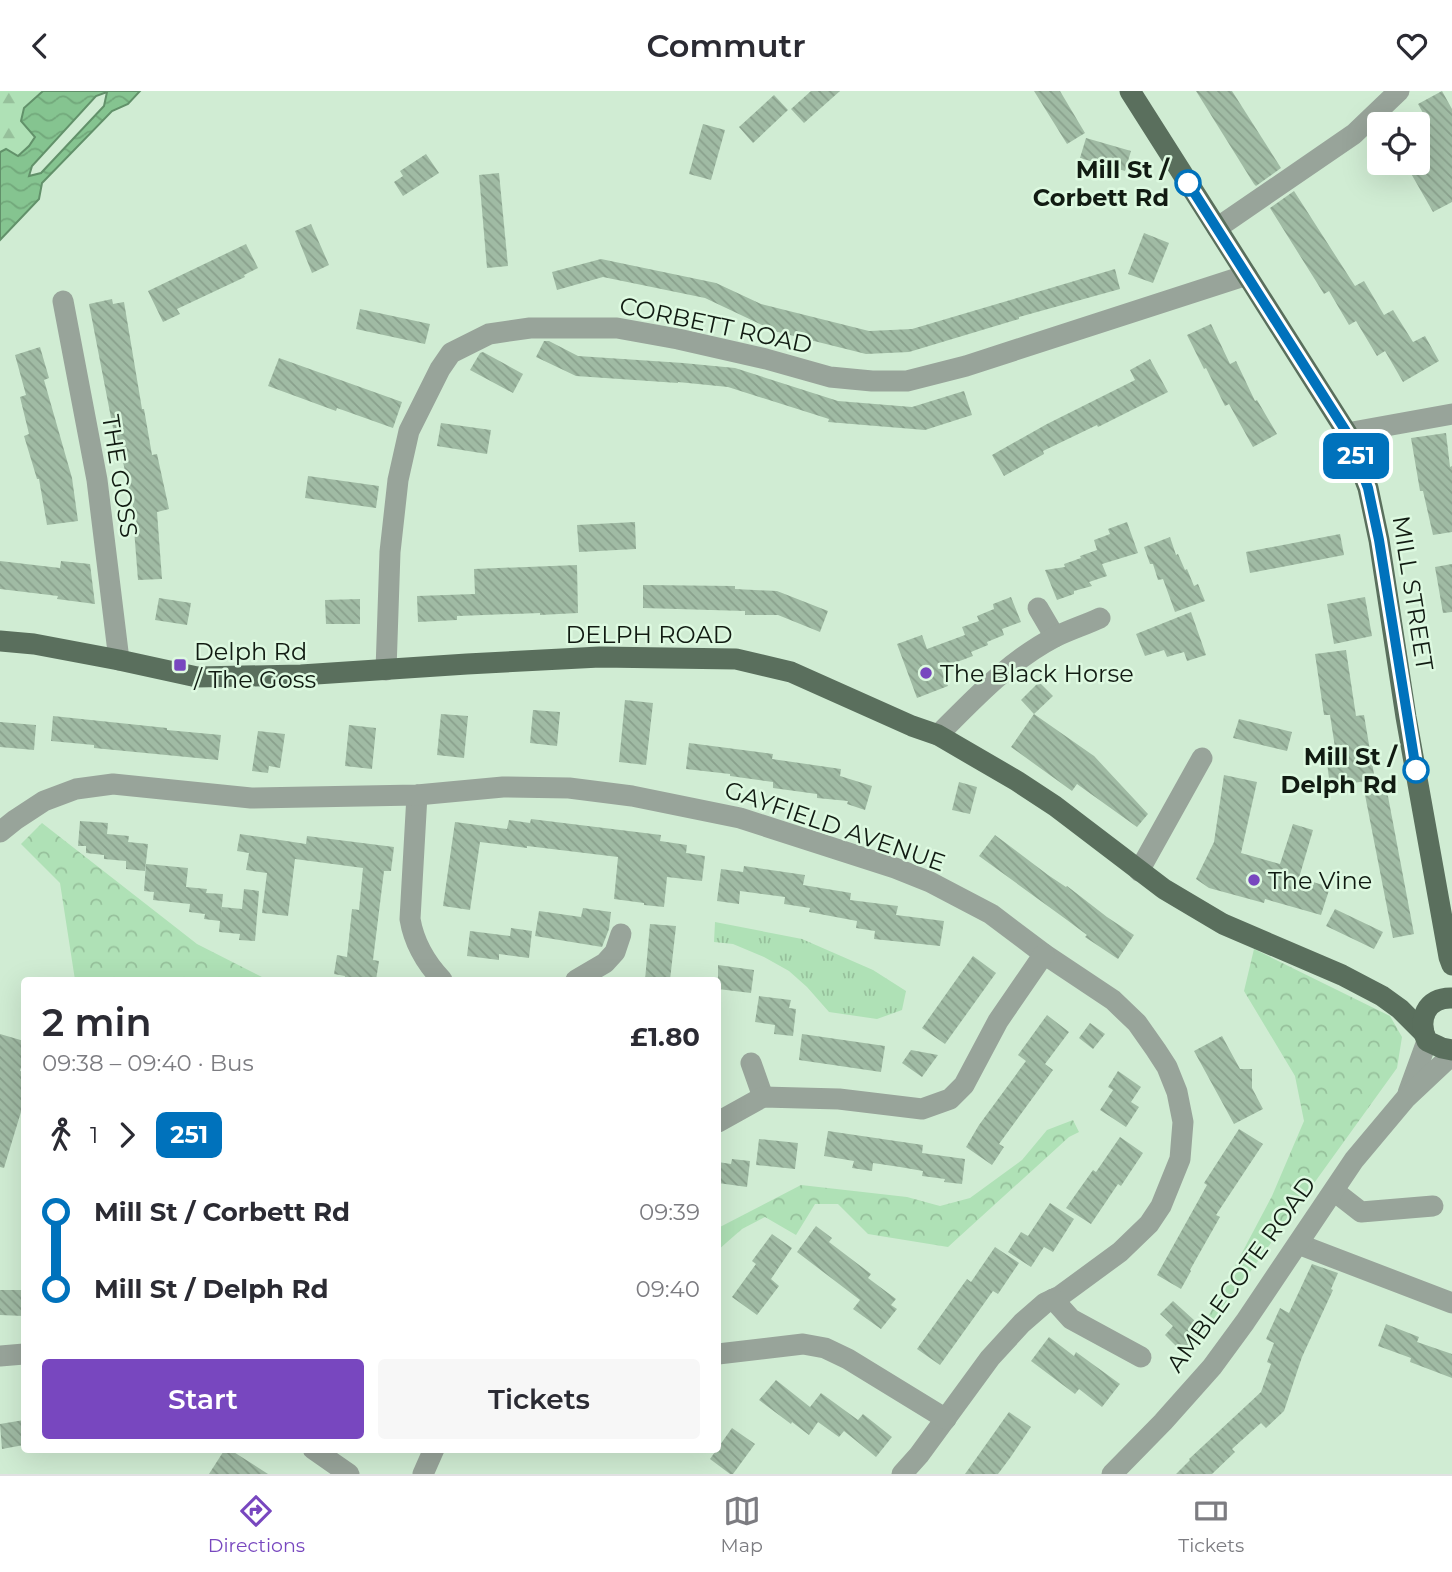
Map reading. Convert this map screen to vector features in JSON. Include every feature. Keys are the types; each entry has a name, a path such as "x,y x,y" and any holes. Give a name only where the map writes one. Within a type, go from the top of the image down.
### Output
{"main road":[{"name":"MILL STREET","path":"1130,91 1347,433 1368,488 1450,961 1442,1000 1426,1011 1423,1020 1426,1037"},
{"name":"DELPH ROAD","path":"0,641 34,644 197,677 301,675 600,657 736,659 791,673 938,735 1055,806 1164,889 1223,924 1342,975 1382,996 1426,1037"},
{"name":"DELPH ROAD","path":"1382,996 1442,1000"},
{"path":"1426,1037 1442,1048 1452,1049"}],"street":[{"path":"1217,228 1354,134 1399,91"},
{"name":"CORBETT ROAD","path":"386,670 390,552 398,480 409,431 451,353 489,334 530,328 617,328 766,359 830,377 907,381 966,366 1247,275"},
{"name":"THE GOSS","path":"62,301 97,480 119,660"},
{"path":"1347,433 1452,414"},
{"path":"1038,608 1055,638"},
{"path":"938,735 985,687 1020,660 1055,638 1100,618"},
{"path":"1139,871 1202,758"},
{"name":"GAYFIELD AVENUE","path":"0,832 44,801 76,789 113,784 251,798 417,795 503,787 569,788 632,796 740,818 930,882 991,914 1044,954 1113,1000 1137,1023 1167,1067 1177,1092 1183,1122 1180,1159 1161,1206 1149,1224 1120,1252 1060,1296 1045,1303 1022,1323 990,1358 902,1474"},
{"path":"417,795 410,919 417,945 440,977"},
{"path":"581,977 605,963 615,951 621,934"},
{"path":"721,1120 763,1097 839,1099 922,1109 950,1099 964,1085 998,1021 1044,954"},
{"name":"AMBLECOTE ROAD","path":"1406,1098 1426,1037"},
{"name":"AMBLECOTE ROAD","path":"1112,1474 1212,1367 1354,1160 1406,1098 1452,1055"},
{"path":"751,1063 763,1097"},
{"path":"1334,1191 1361,1212 1433,1206"},
{"path":"1298,1244 1452,1303"},
{"path":"1053,1299 1071,1318 1141,1357"},
{"path":"721,1354 803,1344 825,1348 848,1359 946,1419"},
{"path":"0,1356 21,1354"},
{"path":"319,1453 349,1474"},
{"path":"423,1474 432,1453"}],"green space":[{"path":"0,91 43,91 24,108 35,137 18,156 6,150 0,152"},
{"path":"42,823 197,944 262,977 75,977 60,883 21,844"},
{"path":"715,922 802,939 873,970 906,991 902,1010 877,1019 829,1012 789,971 733,944 714,942"},
{"path":"1254,949 1390,1016 1402,1037 1397,1068 1214,1322 1207,1319 1272,1196 1304,1121 1295,1076 1244,991"},
{"path":"1073,1120 1079,1132 1069,1137 948,1247 868,1234 838,1204 815,1204 796,1235 765,1217 742,1229 721,1247 721,1226 801,1185 907,1197 940,1206 970,1198 1022,1160 1047,1130"}],"water":[{"path":"43,91 140,91 128,104 112,111 42,183 39,199 0,240 0,152 6,149 18,156 35,137 21,121 24,108","holes":["107,92 104,106 41,173 29,176 32,166 96,96"]}],"building":[{"path":"811,91 840,91 804,123 791,109"},
{"path":"1034,91 1060,91 1085,133 1067,144"},
{"path":"1196,91 1232,91 1281,168 1256,186"},
{"path":"1442,91 1452,109 1452,202 1433,212 1412,175 1430,175 1430,112 1422,112 1418,104"},
{"path":"774,95 788,110 753,143 739,127"},
{"path":"703,124 725,130 711,180 689,174"},
{"path":"1086,138 1131,151 1125,171 1080,158"},
{"path":"426,154 439,173 403,196 394,182 403,176 400,171"},
{"path":"499,173 508,266 487,268 479,175"},
{"path":"1294,191 1355,286 1364,281 1384,315 1393,310 1413,342 1425,336 1439,361 1403,382 1385,351 1377,356 1356,321 1349,325 1329,291 1324,294 1270,208"},
{"path":"311,224 329,265 312,273 295,231"},
{"path":"1144,233 1169,243 1153,283 1128,274"},
{"path":"246,244 258,268 244,275 245,277 177,309 180,314 163,322 148,291"},
{"path":"601,259 716,283 761,304 869,331 912,329 1115,269 1120,289 909,352 866,354 762,328 762,325 705,298 603,277 557,290 552,272"},
{"path":"112,299 113,304 124,302 152,455 157,454 169,509 157,512 162,579 138,580 134,529 138,529 121,453 118,454 89,304"},
{"path":"360,309 430,324 425,344 356,329"},
{"path":"1211,324 1230,364 1236,361 1255,401 1257,400 1277,434 1253,447 1229,404 1225,406 1187,335"},
{"path":"544,341 578,356 735,368 838,401 912,407 964,391 972,415 925,430 828,422 829,419 728,387 576,376 536,357"},
{"path":"40,347 49,378 44,380 72,478 78,521 47,525 39,479 24,436 29,434 20,397 26,395 15,355"},
{"path":"483,352 523,374 513,393 470,370"},
{"path":"279,358 402,402 393,428 268,386"},
{"path":"1150,359 1168,392 1043,451 1044,454 1004,476 992,455 1135,380 1130,370"},
{"path":"441,423 491,430 487,454 437,446"},
{"path":"1446,433 1450,467 1452,466 1452,532 1433,535 1423,491 1420,491 1411,438"},
{"path":"308,476 379,486 376,508 305,498"},
{"path":"635,522 636,549 579,552 577,525"},
{"path":"1127,522 1138,553 1102,564 1107,576 1089,582 1092,586 1057,600 1045,570 1065,567 1064,564 1097,550 1094,540 1110,534 1108,529"},
{"path":"1340,534 1344,555 1250,573 1246,552"},
{"path":"1170,537 1176,555 1178,554 1185,570 1187,569 1194,586 1198,584 1205,601 1175,612 1163,579 1158,580 1144,547"},
{"path":"0,561 60,568 61,561 90,564 95,604 57,599 58,596 0,589"},
{"path":"1452,564 1452,612 1443,613 1435,567"},
{"path":"577,565 578,613 457,616 457,620 418,622 417,596 475,594 474,569"},
{"path":"643,585 735,586 735,589 777,591 828,611 820,632 778,615 745,615 745,611 643,608"},
{"path":"1011,597 1021,622 1002,629 1004,635 971,652 973,656 941,668 948,686 917,698 897,644 922,635 927,649 965,635 962,627 979,621 977,616 994,609 993,604"},
{"path":"1365,597 1372,636 1334,644 1327,604"},
{"path":"159,598 191,603 187,625 155,620"},
{"path":"360,599 360,624 326,624 325,600"},
{"path":"1191,612 1206,655 1187,661 1184,652 1167,657 1164,650 1145,656 1136,634"},
{"path":"1346,650 1356,716 1364,715 1375,780 1330,786 1326,755 1336,754 1330,715 1324,715 1315,654"},
{"path":"1039,682 1053,696 1034,714 1021,700"},
{"path":"625,700 653,703 646,765 619,762"},
{"path":"533,710 560,712 557,746 530,743"},
{"path":"441,714 468,716 464,758 437,755"},
{"path":"1034,714 1094,756 1148,814 1137,827 1077,784 1072,791 1011,747"},
{"path":"53,716 221,735 218,760 51,741"},
{"path":"1239,719 1292,732 1287,751 1233,738"},
{"path":"0,722 36,725 34,750 0,747"},
{"path":"349,725 376,728 372,769 345,766"},
{"path":"258,731 285,734 280,768 269,766 268,773 252,771"},
{"path":"689,743 773,754 772,759 841,769 840,776 872,786 865,810 847,804 848,801 817,798 817,794 773,788 773,782 686,769"},
{"path":"1224,775 1257,782 1241,853 1280,864 1293,824 1313,830 1299,878 1330,887 1321,915 1265,899 1264,903 1209,888 1196,879 1214,842"},
{"path":"959,782 977,787 970,814 952,810"},
{"path":"1387,791 1414,934 1393,938 1365,795"},
{"path":"531,819 661,835 660,841 687,845 686,853 705,856 702,881 667,877 664,907 644,905 614,899 618,857 480,842 470,910 443,906 455,822 507,829 509,820 530,823"},
{"path":"80,821 108,823 107,834 129,836 128,842 148,844 145,871 126,869 126,861 104,859 104,855 86,853 86,846 78,846"},
{"path":"240,834 306,844 307,836 394,847 391,871 384,871 373,960 379,961 376,977 345,977 334,974 337,955 347,957 352,909 359,910 363,868 295,859 288,916 262,913 267,873 246,870 249,853 237,851"},
{"path":"995,835 1134,935 1118,959 979,856"},
{"path":"146,864 188,868 186,887 207,889 206,893 223,894 221,916 222,907 242,909 244,889 259,891 255,941 239,940 240,934 219,932 220,921 204,919 205,914 189,912 190,904 153,900 154,892 144,891"},
{"path":"744,866 805,875 803,885 851,893 850,900 898,906 896,915 944,921 940,946 874,939 875,931 856,928 857,921 809,912 810,908 784,904 785,897 740,891 739,904 717,901 721,869 743,872"},
{"path":"583,908 611,912 609,929 602,947 535,936 539,911 581,917"},
{"path":"1335,909 1383,932 1374,949 1326,926"},
{"path":"650,924 676,926 670,977 645,977"},
{"path":"511,928 532,931 529,958 499,954 499,960 467,956 470,931 510,936"},
{"path":"973,956 996,973 945,1044 922,1028"},
{"path":"718,965 754,970 751,993 721,989 721,977 718,977"},
{"path":"759,996 791,1000 789,1008 796,1009 793,1036 774,1034 775,1025 755,1022"},
{"path":"1047,1015 1069,1032 1045,1064 1053,1070 999,1144 1004,1147 992,1165 966,1147 1026,1061 1018,1055"},
{"path":"1090,1023 1105,1034 1093,1049 1079,1038"},
{"path":"0,1034 21,1040 21,1112 4,1168 0,1167"},
{"path":"802,1034 885,1046 881,1072 799,1060"},
{"path":"1222,1036 1240,1069 1252,1069 1252,1088 1263,1109 1234,1124 1194,1051"},
{"path":"911,1050 938,1055 922,1077 902,1063"},
{"path":"1118,1071 1141,1087 1131,1102 1139,1107 1126,1127 1100,1110 1113,1090 1108,1087"},
{"path":"1239,1129 1263,1144 1216,1215 1220,1217 1181,1289 1157,1275 1207,1185 1204,1183"},
{"path":"828,1131 923,1145 922,1153 965,1159 962,1184 922,1176 923,1171 873,1163 872,1171 852,1168 854,1161 824,1156"},
{"path":"1120,1137 1143,1153 1091,1224 1066,1208"},
{"path":"759,1139 798,1143 795,1169 756,1165"},
{"path":"732,1159 750,1161 747,1187 721,1183 721,1162 731,1164"},
{"path":"1050,1203 1074,1219 1053,1252 1044,1247 1031,1267 1008,1252 1021,1232 1028,1236"},
{"path":"816,1226 832,1238 829,1242 871,1274 868,1278 896,1299 891,1305 897,1309 881,1329 853,1309 860,1300 797,1252"},
{"path":"772,1234 792,1248 771,1279 779,1286 757,1315 732,1297 756,1264 752,1261"},
{"path":"995,1247 1019,1263 998,1294 993,1291 940,1365 917,1349 967,1279 971,1282"},
{"path":"1312,1264 1338,1273 1331,1289 1333,1290 1302,1357 1284,1411 1266,1428 1261,1423 1232,1449 1235,1452 1212,1474 1176,1474 1261,1392 1271,1364 1267,1362 1274,1343 1266,1339 1280,1308 1289,1313"},
{"path":"0,1290 21,1290 21,1316 0,1315"},
{"path":"1173,1301 1205,1330 1183,1353 1165,1335 1173,1326 1160,1314"},
{"path":"1386,1324 1419,1337 1417,1342 1452,1354 1452,1378 1378,1346"},
{"path":"1049,1337 1074,1356 1076,1352 1120,1384 1102,1407 1079,1389 1075,1394 1031,1361"},
{"path":"776,1380 810,1407 821,1393 858,1420 863,1414 892,1437 876,1457 844,1431 839,1437 818,1422 809,1435 759,1400"},
{"path":"1009,1412 1031,1427 1010,1458 998,1474 965,1474"},
{"path":"21,1420 21,1446 2,1449 0,1424"},
{"path":"732,1428 755,1444 733,1474 730,1474 710,1459 714,1453 721,1453 721,1444"},
{"path":"222,1453 235,1453 268,1474 209,1474"}],"bus line":[{"name":"251","path":"1188,183 1347,433 1368,488 1379,540 1416,770"}],"place":[{"name":"Mill St / Corbett Rd","path":"1188,183"},
{"name":"Delph Rd / The Goss","path":"180,665"},
{"name":"The Black Horse","path":"926,673"},
{"name":"Mill St / Delph Rd","path":"1416,770"},
{"name":"The Vine","path":"1254,880"}]}
